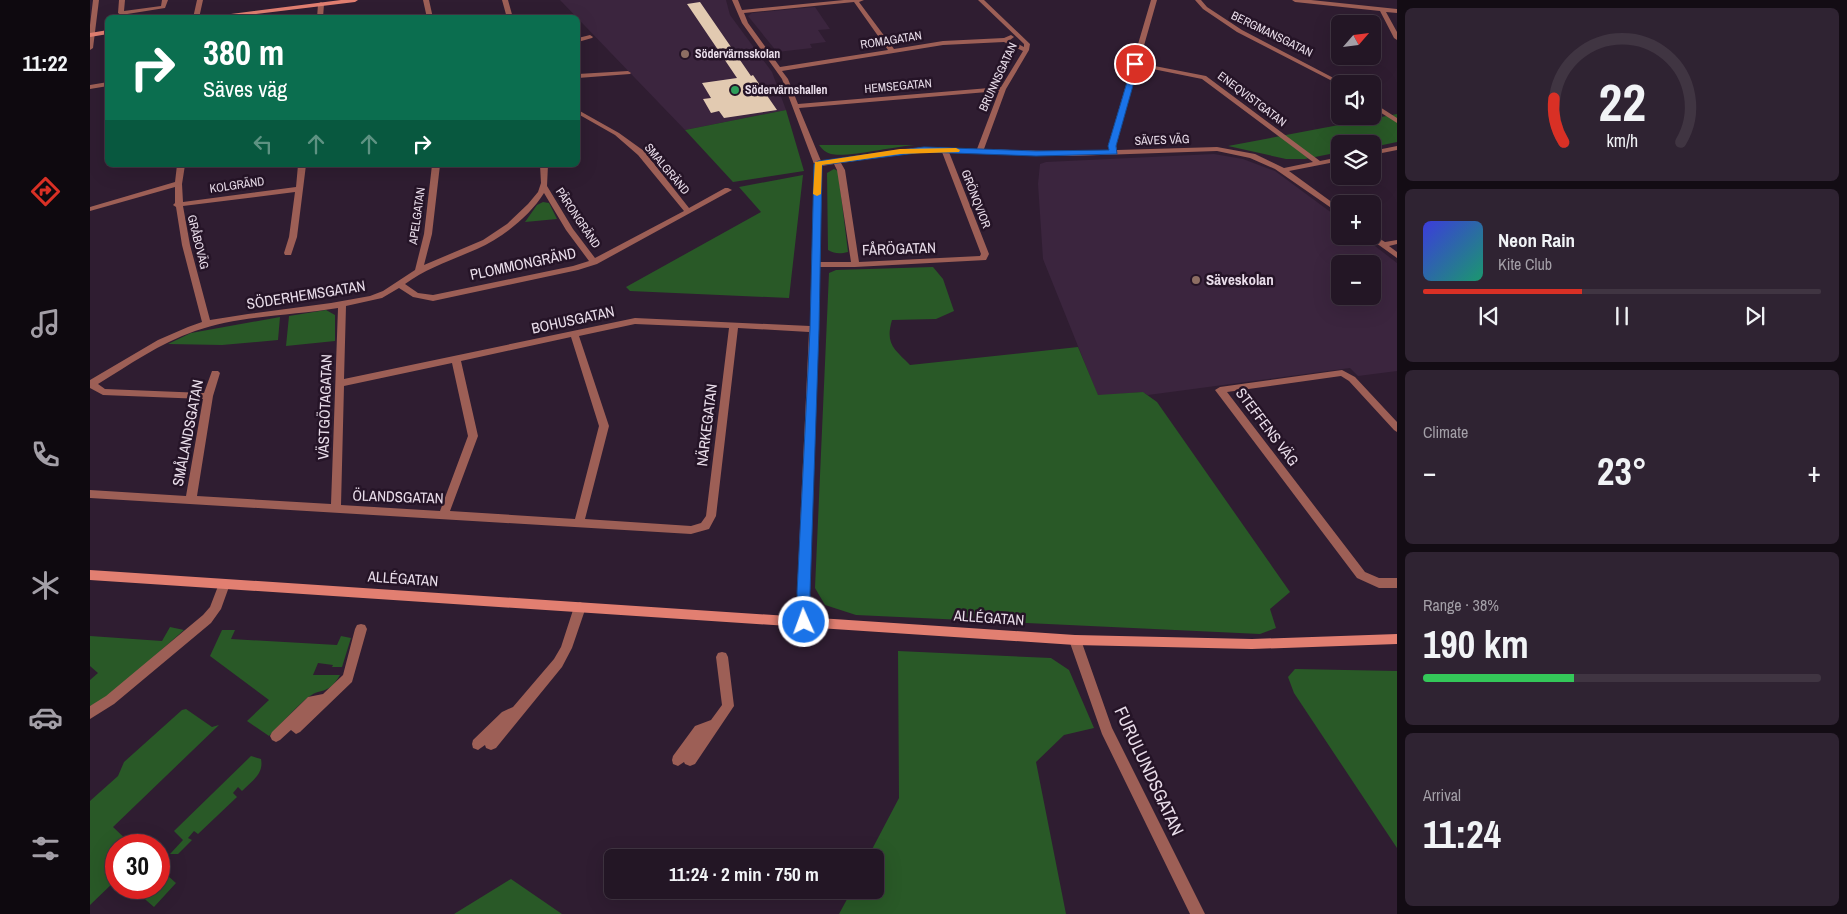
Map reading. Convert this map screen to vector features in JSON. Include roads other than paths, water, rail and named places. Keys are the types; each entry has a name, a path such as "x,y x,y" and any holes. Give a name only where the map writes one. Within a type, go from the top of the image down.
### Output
{"street":[{"path":"90,48 96,0"},
{"path":"122,0 121,13 163,6 165,0"},
{"path":"197,15 200,0"},
{"path":"228,15 355,0"},
{"path":"426,0 429,15"},
{"path":"505,0 509,15"},
{"path":"735,0 739,12 780,69 818,164 814,329 803,593 804,622"},
{"path":"855,0 892,51"},
{"path":"739,12 861,0"},
{"name":"BRUNNSGATAN","path":"980,151 1003,89 1026,50 1027,44 1019,34 981,0"},
{"path":"1114,153 1112,146 1154,0"},
{"name":"BERGMANSGATAN","path":"1198,0 1202,8 1219,20 1331,77"},
{"path":"1295,0 1321,1 1397,11"},
{"path":"320,15 321,4"},
{"path":"1382,9 1397,38"},
{"path":"92,35 105,33"},
{"name":"ROMAGATAN","path":"780,69 943,43 1005,40 1019,34"},
{"path":"580,40 590,37"},
{"name":"ROMAGATAN","path":"1005,40 1026,50"},
{"name":"ENEQVISTGATAN","path":"1135,64 1204,76 1319,163"},
{"path":"580,76 628,73"},
{"path":"90,86 105,84"},
{"name":"HEMSEGATAN","path":"796,106 1003,89"},
{"path":"1381,110 1397,121"},
{"name":"SMALGRÄND","path":"580,113 617,134 641,154 688,211"},
{"path":"1381,151 1397,148"},
{"name":"SÄVES VÄG","path":"818,164 900,151 944,149 1045,154 1217,149 1252,156 1284,170 1331,205"},
{"name":"GRÖNQVIOR","path":"944,149 985,254 983,258"},
{"path":"836,161 841,170 855,265"},
{"path":"1284,170 1331,161"},
{"name":"GRÅBOVÄG","path":"181,167 177,184 178,205 207,324"},
{"path":"288,253 293,237 302,167"},
{"name":"APELGATAN","path":"419,270 428,234 436,167"},
{"path":"544,167 544,186"},
{"path":"90,209 177,184"},
{"name":"SÖDERHEMSGATAN","path":"90,384 181,332 207,324 342,305 374,297 401,284 419,270 472,250 497,237 532,205 544,186"},
{"name":"PÄRONGRÄND","path":"544,186 570,230 594,262"},
{"name":"KOLGRÄND","path":"178,205 299,188"},
{"name":"PLOMMONGRÄND","path":"401,284 410,293 419,298 432,298 576,268 594,262 728,190"},
{"path":"1383,245 1397,242"},
{"path":"1383,245 1397,256"},
{"name":"FÅRÖGATAN","path":"815,264 855,265 983,258"},
{"name":"VÄSTGÖTAGATAN","path":"336,509 342,305"},
{"name":"BOHUSGATAN","path":"341,383 635,322 814,329"},
{"name":"NÄRKEGATAN","path":"705,526 711,516 734,325"},
{"path":"574,334 604,426 579,523"},
{"path":"444,514 473,436 456,358"},
{"name":"SMÅLANDSGATAN","path":"191,499 208,396 215,372"},
{"name":"STEFFENS VÄG","path":"1397,428 1348,376 1342,373 1220,390 1361,575 1374,582 1386,585 1397,583"},
{"path":"90,384 103,392 208,396"},
{"name":"ÖLANDSGATAN","path":"90,494 691,530 705,526"},
{"name":"ALLÉGATAN","path":"90,575 1074,640 1252,644 1397,639"},
{"path":"90,713 110,700 207,619 215,609 224,584"},
{"path":"485,744 506,716 519,711 558,663 566,648 580,607"},
{"path":"296,728 348,678 361,629"},
{"name":"FURULUNDSGATAN","path":"1074,640 1106,730 1198,914"},
{"path":"684,760 699,730 714,725 728,706 722,657"},
{"path":"276,736 312,701 326,699"}],"place":[{"name":"Södervärnsskolan","path":"685,54"},
{"name":"Södervärnshallen","path":"735,90"},
{"name":"Säveskolan","path":"1196,280"}]}
